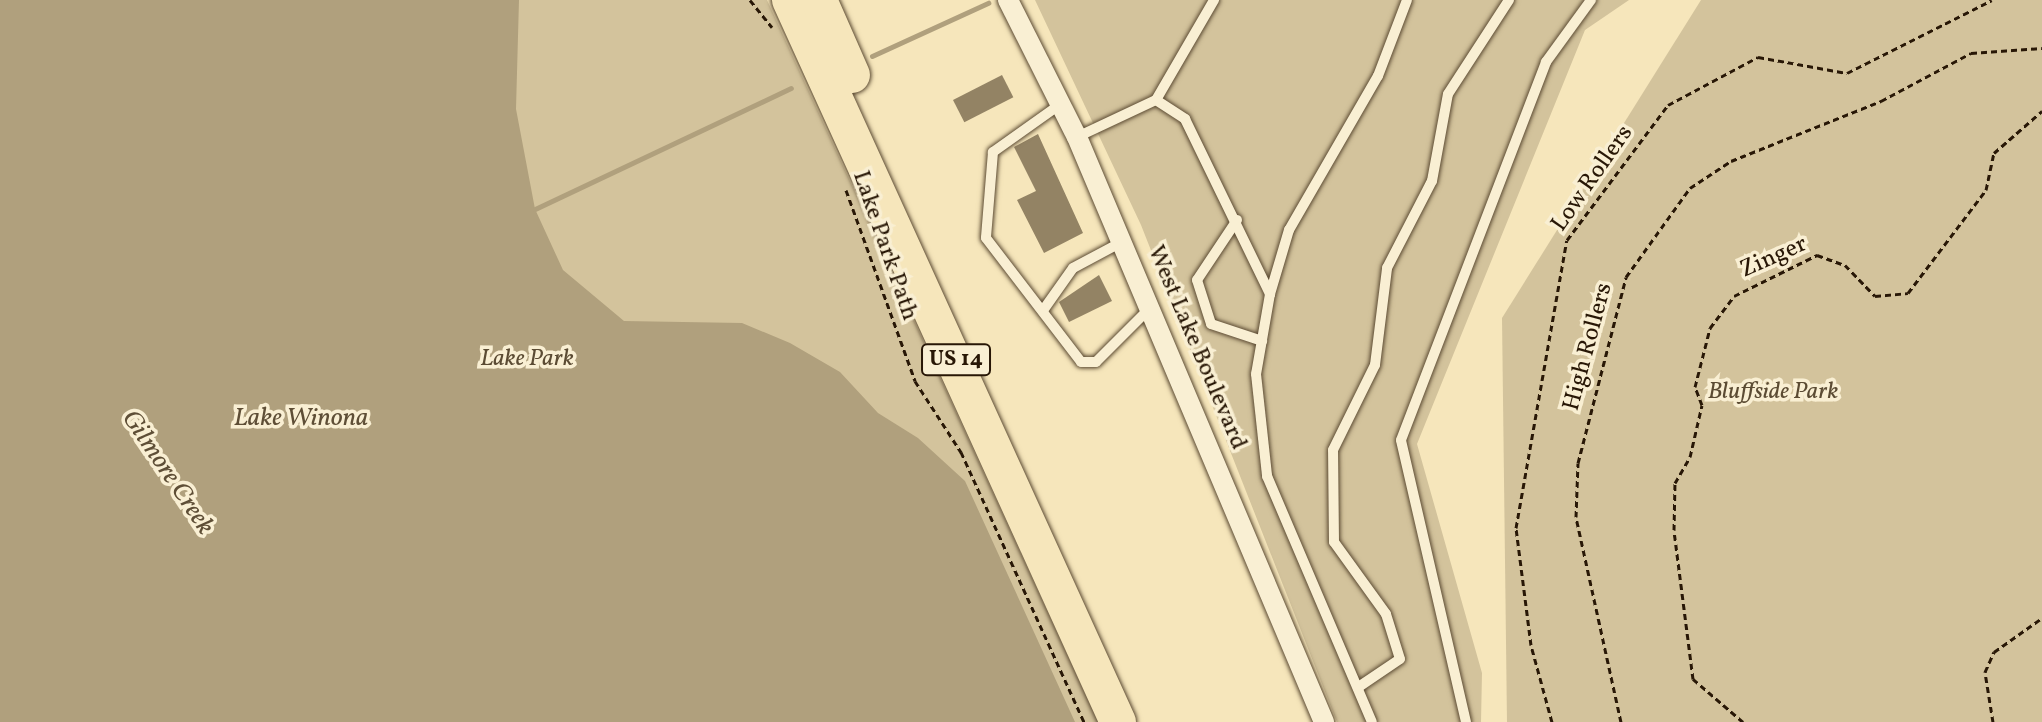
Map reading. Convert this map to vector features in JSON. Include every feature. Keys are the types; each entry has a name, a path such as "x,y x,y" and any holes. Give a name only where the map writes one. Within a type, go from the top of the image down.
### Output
{"highway":[{"name":"US 14","path":"790,0 1118,722"},
{"name":"US 14","path":"819,0 1143,722"}],"street":[{"name":"West Lake Boulevard","path":"1008,0 1077,137 1324,722"}],"lane":[{"path":"1077,137 1156,100 1214,0"},
{"path":"1372,722 1360,686 1267,476 1256,374 1270,294 1289,230 1378,76 1407,0"},
{"path":"1360,686 1400,659 1386,614 1334,542 1333,450 1375,365 1387,268 1432,181 1448,94 1509,0"},
{"path":"1466,722 1401,440 1546,62 1591,0"},
{"path":"1156,100 1185,119 1237,220 1270,294"},
{"path":"1062,103 993,152 983,225 1019,286 1044,309 1081,362 1096,362 1150,308"},
{"path":"1237,220 1197,280 1211,324 1262,341"},
{"path":"1044,309 1073,268 1122,242"}],"path":[{"path":"750,0 777,35"},
{"name":"Low Rollers","path":"1552,722 1531,645 1516,528 1567,240 1668,105 1758,57 1847,73 1992,0"},
{"name":"High Rollers","path":"1621,722 1576,517 1578,463 1626,277 1690,188 1731,161 1881,101 1971,53 2042,48"},
{"name":"Zinger","path":"1743,722 1693,679 1674,530 1675,483 1702,405 1695,387 1710,328 1746,288 1817,255 1845,265 1875,296 1908,293 1986,190 1994,153 2042,111"},
{"name":"Lake Park Path","path":"844,185 915,381 961,452 1084,722"},
{"path":"1993,722 1985,672 1994,652 2042,618"}],"green space":[{"name":"Lake Winona","path":"0,0 767,0 1098,722 0,722"},
{"path":"1035,0 1629,0 1585,30 1417,444 1482,673 1481,722 1337,722 1141,225"},
{"name":"Bluffside Park","path":"1701,0 2042,0 2042,722 1507,722 1502,318"}],"water":[{"name":"Lake Winona","path":"0,0 519,0 516,109 535,209 563,270 624,321 742,323 790,343 840,372 878,413 918,438 965,481 1075,722 0,722"}],"building":[{"path":"1002,75 1013,97 964,122 953,100"},
{"path":"1038,134 1083,233 1044,253 1017,200 1036,191 1014,147"},
{"path":"1099,275 1112,301 1069,322 1059,302"}],"waterway":[{"path":"872,56 988,3"},
{"path":"535,209 791,88"}],"park label":[{"name":"Lake Park","path":"527,360"}],"water label":[{"name":"Gilmore Creek","path":"167,473"}]}
